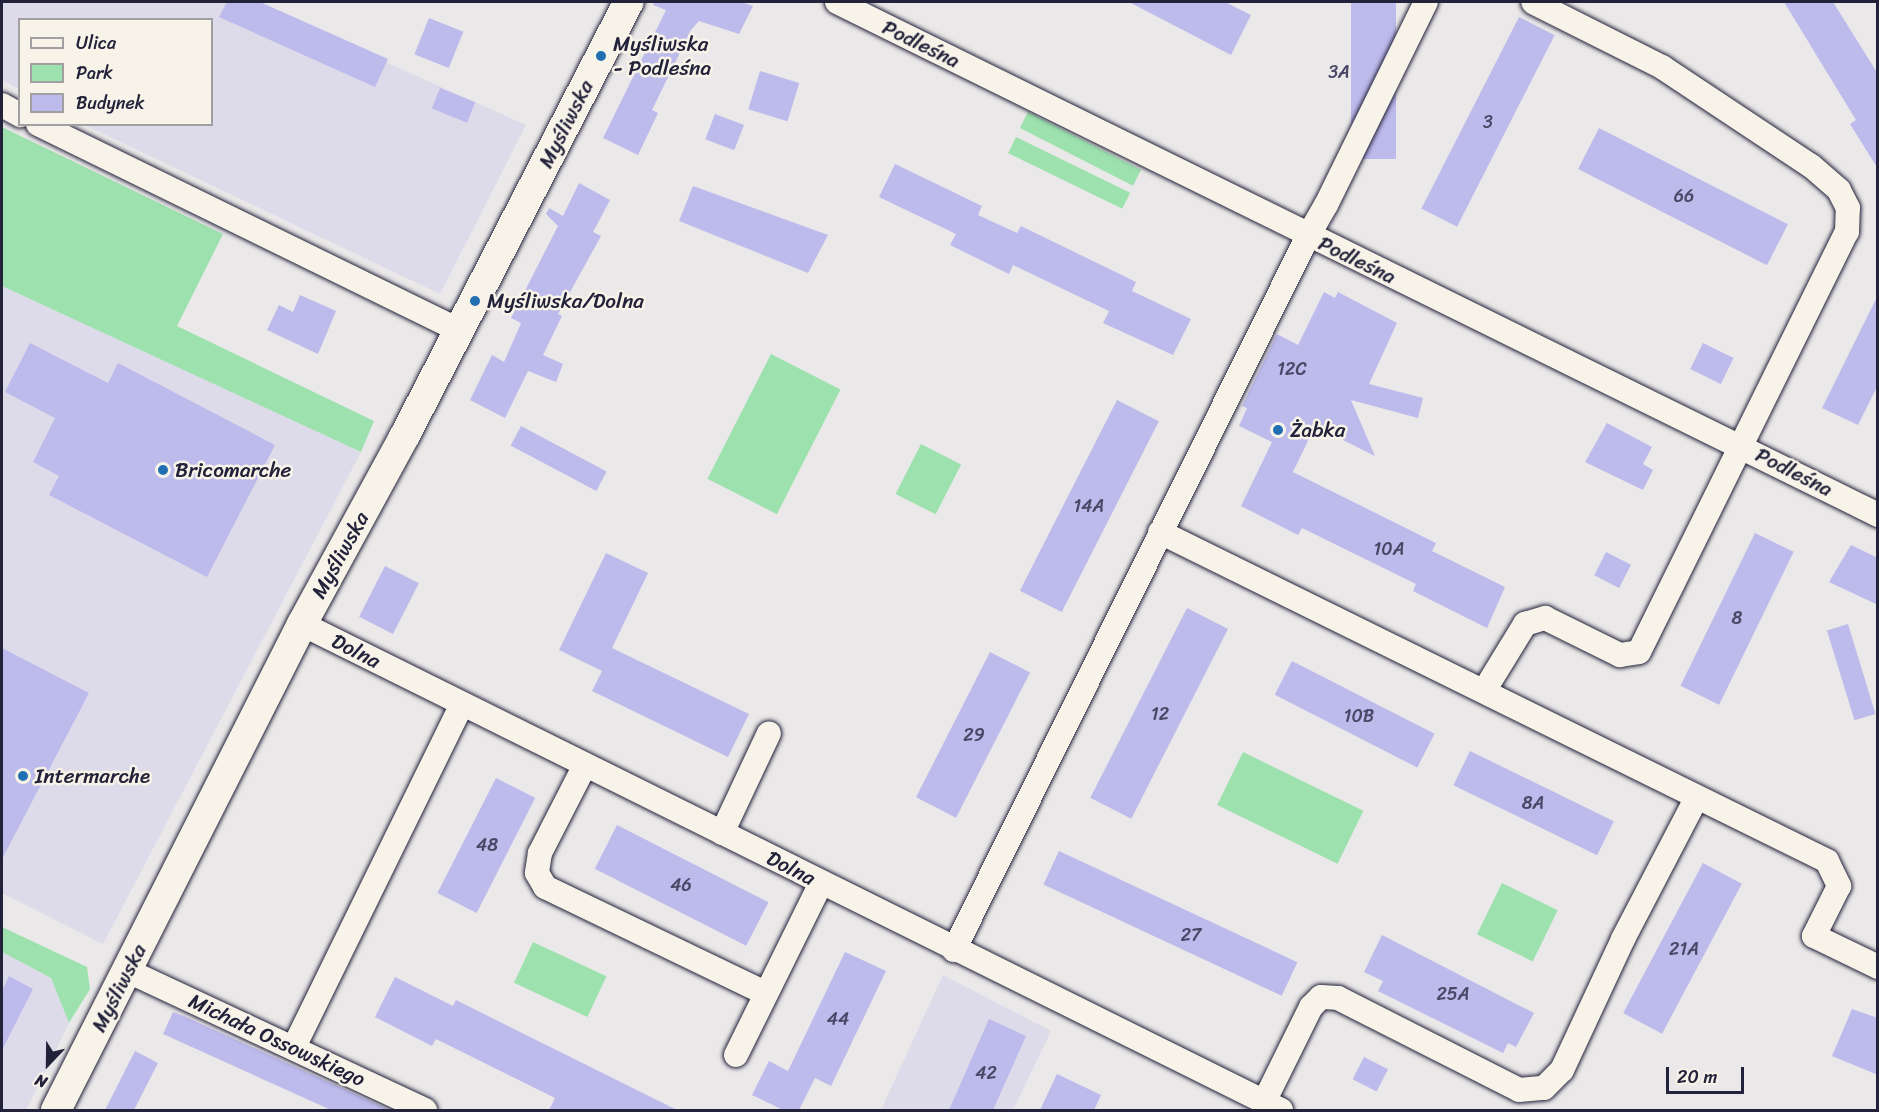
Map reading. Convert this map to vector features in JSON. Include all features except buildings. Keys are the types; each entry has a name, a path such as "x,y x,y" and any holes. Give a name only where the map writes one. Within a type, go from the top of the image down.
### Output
{"street":[{"name":"Myśliwska","path":"56,1110 302,624 460,331 629,2"},
{"name":"Podleśna","path":"837,2 1878,515"},
{"path":"954,950 1160,532 1426,2"},
{"path":"1484,691 1525,624 1545,618 1620,655 1639,652 1847,232 1848,208 1839,189 1811,166 1672,74 1533,2"},
{"path":"2,105 18,114"},
{"path":"42,126 460,331"},
{"path":"1160,532 1827,861 1839,886 1814,936 1878,967"},
{"name":"Dolna","path":"302,624 584,767 1273,1106"},
{"path":"294,1047 462,704"},
{"path":"722,833 770,733"},
{"path":"584,767 540,853 537,873 544,887 765,993"},
{"path":"1273,1106 1311,1007 1321,997 1338,998 1519,1090 1544,1088 1562,1070 1623,939 1697,797"},
{"path":"736,1055 821,882"},
{"name":"Michała Ossowskiego","path":"128,970 425,1110"}],"shaded area":[{"path":"2,2 251,2 526,125 440,294 87,126 213,126 213,18 18,18 18,88 2,80"},
{"path":"2,286 361,452 103,944 2,893"},
{"path":"2,952 51,978 69,1023 26,1110 2,1110"},
{"path":"943,975 1051,1031 1013,1110 881,1110"}],"green space":[{"path":"1028,112 1141,170 1133,186 1020,128"},
{"path":"2,127 223,234 177,326 374,421 361,452 2,286"},
{"path":"1016,137 1130,193 1122,209 1008,153"},
{"path":"771,354 840,389 777,514 707,479"},
{"path":"921,444 961,464 936,514 896,494"},
{"path":"1243,752 1363,811 1338,864 1217,805"},
{"path":"1502,883 1558,910 1533,961 1477,934"},
{"path":"2,927 87,967 90,989 69,1023 51,978 2,952"},
{"path":"533,942 606,976 587,1017 514,983"}],"place":[{"name":"Myśliwska - Podleśna","path":"601,56"},
{"name":"Myśliwska/Dolna","path":"475,301"},
{"name":"Żabka","path":"1278,430"},
{"name":"Bricomarche","path":"163,470"},
{"name":"Intermarche","path":"23,776"}]}
